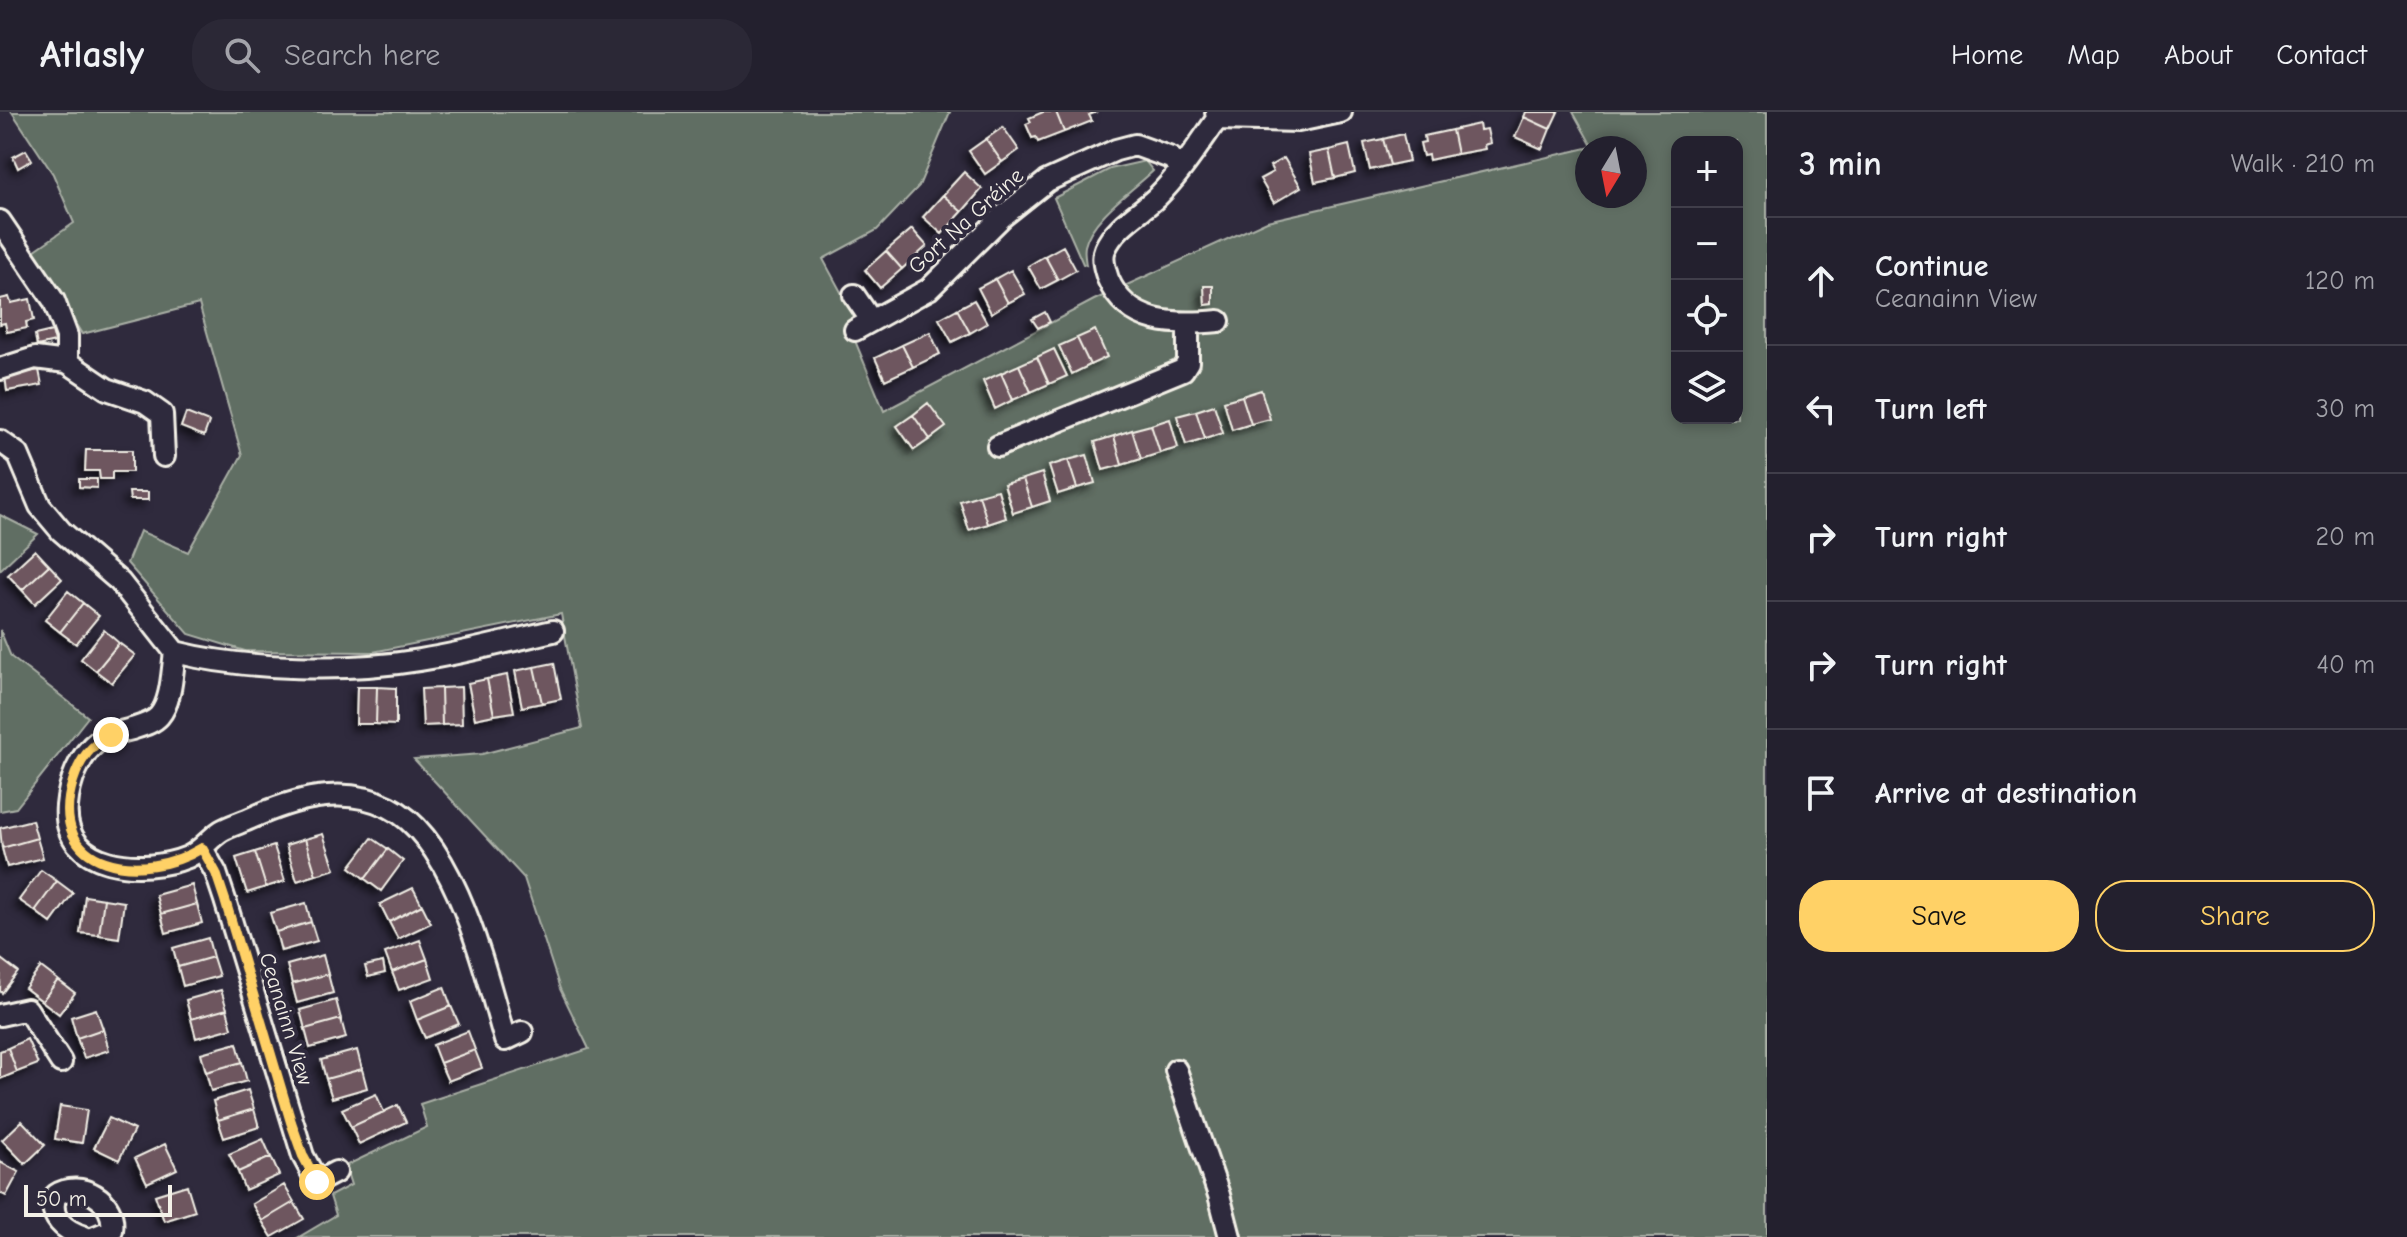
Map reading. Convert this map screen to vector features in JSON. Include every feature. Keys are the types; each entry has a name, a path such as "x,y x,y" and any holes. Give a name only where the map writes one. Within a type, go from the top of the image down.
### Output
{"street":[{"path":"1219,321 1188,323 1139,315 1113,289 1104,269 1104,251 1114,234 1156,198 1182,168 1216,116 1298,121 1341,112"},
{"name":"Gort Na Gréine","path":"854,295 863,325 929,289 1001,217 1047,181 1116,150 1135,145 1171,158 1182,168"},
{"path":"0,221 54,301 67,336 67,362"},
{"path":"998,446 1183,370 1188,362 1188,323"},
{"path":"0,369 35,358 67,362 107,389 145,402 162,414 164,456"},
{"path":"0,441 18,454 40,506 61,531 120,582 175,652 239,663 382,664 445,655 553,631"},
{"path":"175,652 166,705 157,718 99,740 78,767 67,806 68,826 79,845 93,857 116,865 167,863 188,857 221,831 298,800 331,794 364,797 390,807 424,834 438,854 473,938 505,1040 522,1032"},
{"name":"Ceanainn View","path":"202,848 216,873 225,900 303,1156 317,1182 336,1172"},
{"path":"0,1015 27,1009 61,1062"},
{"path":"1176,1070 1219,1195 1230,1237"},
{"path":"75,1236 58,1222 52,1203 64,1189 78,1189 94,1195 109,1207 114,1219 112,1230 95,1237"}],"green space":[{"path":"12,112 950,112 919,186 877,230 823,259 854,316 851,331 884,411 1094,300 1267,221 1575,151 1575,208 1647,208 1647,136 1586,136 1573,112 1767,112 1767,1237 299,1237 336,1215 330,1196 351,1185 345,1166 427,1127 420,1104 589,1049 560,989 524,878 414,759 482,754 582,728 561,614 373,652 245,651 189,634 127,563 140,531 188,552 242,455 199,304 82,334 31,253 74,223 53,174"},
{"path":"1145,161 1153,171 1095,225 1085,246 1086,265 1083,264 1054,198 1110,169"},
{"path":"0,515 38,534 0,570"},
{"path":"0,630 11,657 88,717 16,808 0,811"}],"building":[{"path":"1043,112 1056,112 1064,132 1038,142 1036,137 1032,138 1026,124 1031,122 1029,118"},
{"path":"1056,112 1097,112 1089,115 1092,121 1064,132"},
{"path":"1526,112 1558,112 1550,129 1524,117"},
{"path":"1524,117 1550,129 1542,149 1515,137"},
{"path":"1479,124 1480,130 1487,129 1490,143 1484,145 1485,149 1457,154 1452,130"},
{"path":"1003,127 1019,150 1002,162 986,139"},
{"path":"1452,130 1457,154 1429,160 1428,155 1423,156 1420,143 1425,142 1424,136"},
{"path":"1403,134 1409,161 1390,165 1383,139"},
{"path":"986,139 1002,162 985,174 969,151"},
{"path":"1383,139 1390,165 1370,170 1364,143"},
{"path":"1349,145 1355,173 1335,178 1329,150"},
{"path":"26,150 32,160 18,168 13,157"},
{"path":"1329,150 1335,178 1315,182 1309,154"},
{"path":"1284,158 1301,187 1274,203 1260,179 1273,172 1270,166"},
{"path":"964,172 982,189 962,212 943,195"},
{"path":"943,195 962,212 942,234 923,217"},
{"path":"912,229 927,246 902,269 886,251"},
{"path":"1063,246 1076,270 1058,280 1045,256"},
{"path":"886,251 902,269 880,288 865,270"},
{"path":"1045,256 1058,280 1041,289 1028,266"},
{"path":"1011,270 1025,294 1008,303 995,279"},
{"path":"995,279 1008,303 991,313 978,288"},
{"path":"1204,286 1213,286 1213,304 1205,305"},
{"path":"9,297 11,303 30,299 34,320 26,322 27,328 7,332 5,323 0,324 0,299"},
{"path":"974,300 987,323 970,333 957,309"},
{"path":"957,309 970,333 952,342 939,319"},
{"path":"1045,312 1050,322 1038,328 1032,319"},
{"path":"1095,330 1107,357 1090,365 1077,338"},
{"path":"52,331 55,342 37,346 35,335"},
{"path":"930,332 940,354 913,367 902,345"},
{"path":"1077,338 1090,365 1072,374 1059,346"},
{"path":"902,345 913,367 885,380 875,358"},
{"path":"1054,349 1067,376 1049,384 1037,357"},
{"path":"1037,357 1049,384 1031,392 1019,365"},
{"path":"1019,365 1031,392 1013,400 1001,373"},
{"path":"39,370 42,385 7,391 5,376"},
{"path":"1001,373 1013,400 995,409 983,381"},
{"path":"1261,390 1270,419 1251,424 1242,396"},
{"path":"1242,396 1251,424 1232,430 1224,401"},
{"path":"928,403 946,427 930,439 913,415"},
{"path":"1214,405 1223,433 1205,439 1196,411"},
{"path":"1196,411 1205,439 1186,445 1177,416"},
{"path":"186,413 209,422 204,436 181,427"},
{"path":"913,415 930,439 914,450 897,426"},
{"path":"1170,419 1178,448 1160,453 1151,425"},
{"path":"1151,425 1160,453 1141,459 1132,430"},
{"path":"1132,430 1141,459 1122,465 1114,436"},
{"path":"1114,436 1122,465 1103,470 1095,442"},
{"path":"86,450 132,450 132,472 112,472 112,479 100,479 99,471 85,471"},
{"path":"1087,455 1095,483 1077,488 1068,460"},
{"path":"1068,460 1077,488 1058,494 1049,466"},
{"path":"1042,473 1050,501 1032,507 1023,479"},
{"path":"79,479 97,479 97,488 79,487"},
{"path":"1023,479 1032,507 1013,513 1004,484"},
{"path":"998,490 1006,518 988,524 979,495"},
{"path":"129,492 148,492 148,500 130,500"},
{"path":"979,495 988,524 969,530 960,501"},
{"path":"35,550 49,565 22,590 8,575"},
{"path":"49,565 62,579 35,604 22,590"},
{"path":"68,591 83,603 60,632 45,620"},
{"path":"83,603 99,616 76,644 60,632"},
{"path":"104,630 119,643 96,671 81,659"},
{"path":"119,643 135,655 112,683 96,671"},
{"path":"554,663 561,699 542,703 534,667"},
{"path":"534,667 542,703 522,707 515,671"},
{"path":"507,675 514,712 494,715 487,679"},
{"path":"487,679 494,715 475,719 468,683"},
{"path":"357,687 377,687 376,724 356,724"},
{"path":"377,687 396,688 396,725 376,724"},
{"path":"461,687 462,724 442,725 441,688"},
{"path":"441,688 442,725 423,726 421,689"},
{"path":"32,820 37,838 2,848 0,828"},
{"path":"323,834 335,869 316,875 305,839"},
{"path":"37,838 43,858 7,867 2,848"},
{"path":"372,838 388,849 365,879 350,867"},
{"path":"305,839 316,875 297,881 286,845"},
{"path":"274,846 285,881 266,887 255,852"},
{"path":"388,849 403,861 381,891 365,879"},
{"path":"255,852 266,887 247,893 236,858"},
{"path":"41,870 57,881 35,911 19,900"},
{"path":"57,881 73,893 51,923 35,911"},
{"path":"192,885 197,904 161,914 156,895"},
{"path":"413,888 422,905 389,922 380,904"},
{"path":"85,896 104,899 99,935 80,933"},
{"path":"104,899 124,902 119,938 99,935"},
{"path":"306,903 311,922 276,932 270,913"},
{"path":"197,904 202,923 166,933 161,914"},
{"path":"422,905 431,923 398,939 389,922"},
{"path":"311,922 317,941 281,951 276,932"},
{"path":"208,938 213,957 178,967 173,948"},
{"path":"420,940 427,959 392,972 385,953"},
{"path":"323,955 328,974 292,984 287,965"},
{"path":"213,957 219,976 183,986 178,967"},
{"path":"1,959 18,972 2,993 0,991"},
{"path":"427,959 433,978 399,990 392,972"},
{"path":"383,962 385,973 368,977 365,966"},
{"path":"41,967 58,980 42,1001 25,988"},
{"path":"328,974 333,993 297,1003 292,984"},
{"path":"58,980 75,993 59,1014 42,1001"},
{"path":"444,987 451,1006 417,1020 410,1001"},
{"path":"221,990 227,1009 191,1019 186,1000"},
{"path":"336,1000 341,1019 305,1029 300,1010"},
{"path":"451,1006 459,1024 425,1038 417,1020"},
{"path":"96,1009 103,1029 77,1038 71,1017"},
{"path":"227,1009 232,1028 196,1038 191,1019"},
{"path":"341,1019 346,1038 310,1048 305,1029"},
{"path":"103,1029 109,1050 84,1058 77,1038"},
{"path":"468,1031 475,1050 440,1063 433,1045"},
{"path":"27,1039 38,1064 17,1072 8,1048"},
{"path":"237,1043 242,1062 206,1072 201,1053"},
{"path":"8,1048 17,1072 0,1079 0,1051"},
{"path":"357,1050 362,1069 326,1079 321,1060"},
{"path":"475,1050 482,1068 448,1081 440,1063"},
{"path":"242,1062 247,1081 211,1091 206,1072"},
{"path":"362,1069 367,1088 332,1098 326,1079"},
{"path":"248,1090 254,1109 218,1120 213,1101"},
{"path":"376,1094 384,1112 351,1127 342,1109"},
{"path":"398,1105 406,1122 359,1144 351,1127"},
{"path":"60,1106 87,1110 82,1143 55,1139"},
{"path":"254,1109 259,1127 224,1138 218,1120"},
{"path":"109,1118 134,1130 119,1160 94,1148"},
{"path":"22,1121 45,1145 25,1164 2,1140"},
{"path":"263,1139 271,1157 238,1172 229,1154"},
{"path":"165,1144 177,1169 147,1183 135,1158"},
{"path":"271,1157 279,1175 245,1190 238,1172"},
{"path":"0,1162 19,1172 6,1196 0,1193"},
{"path":"187,1185 195,1211 164,1221 155,1195"},
{"path":"284,1185 294,1202 262,1221 252,1204"},
{"path":"294,1202 304,1219 272,1237 262,1221"}],"route":[{"path":"111,735 99,740 78,767 67,806 68,826 79,845 93,857 116,865 167,863 188,857 202,848 216,873 291,1122 303,1156 317,1182"}]}
